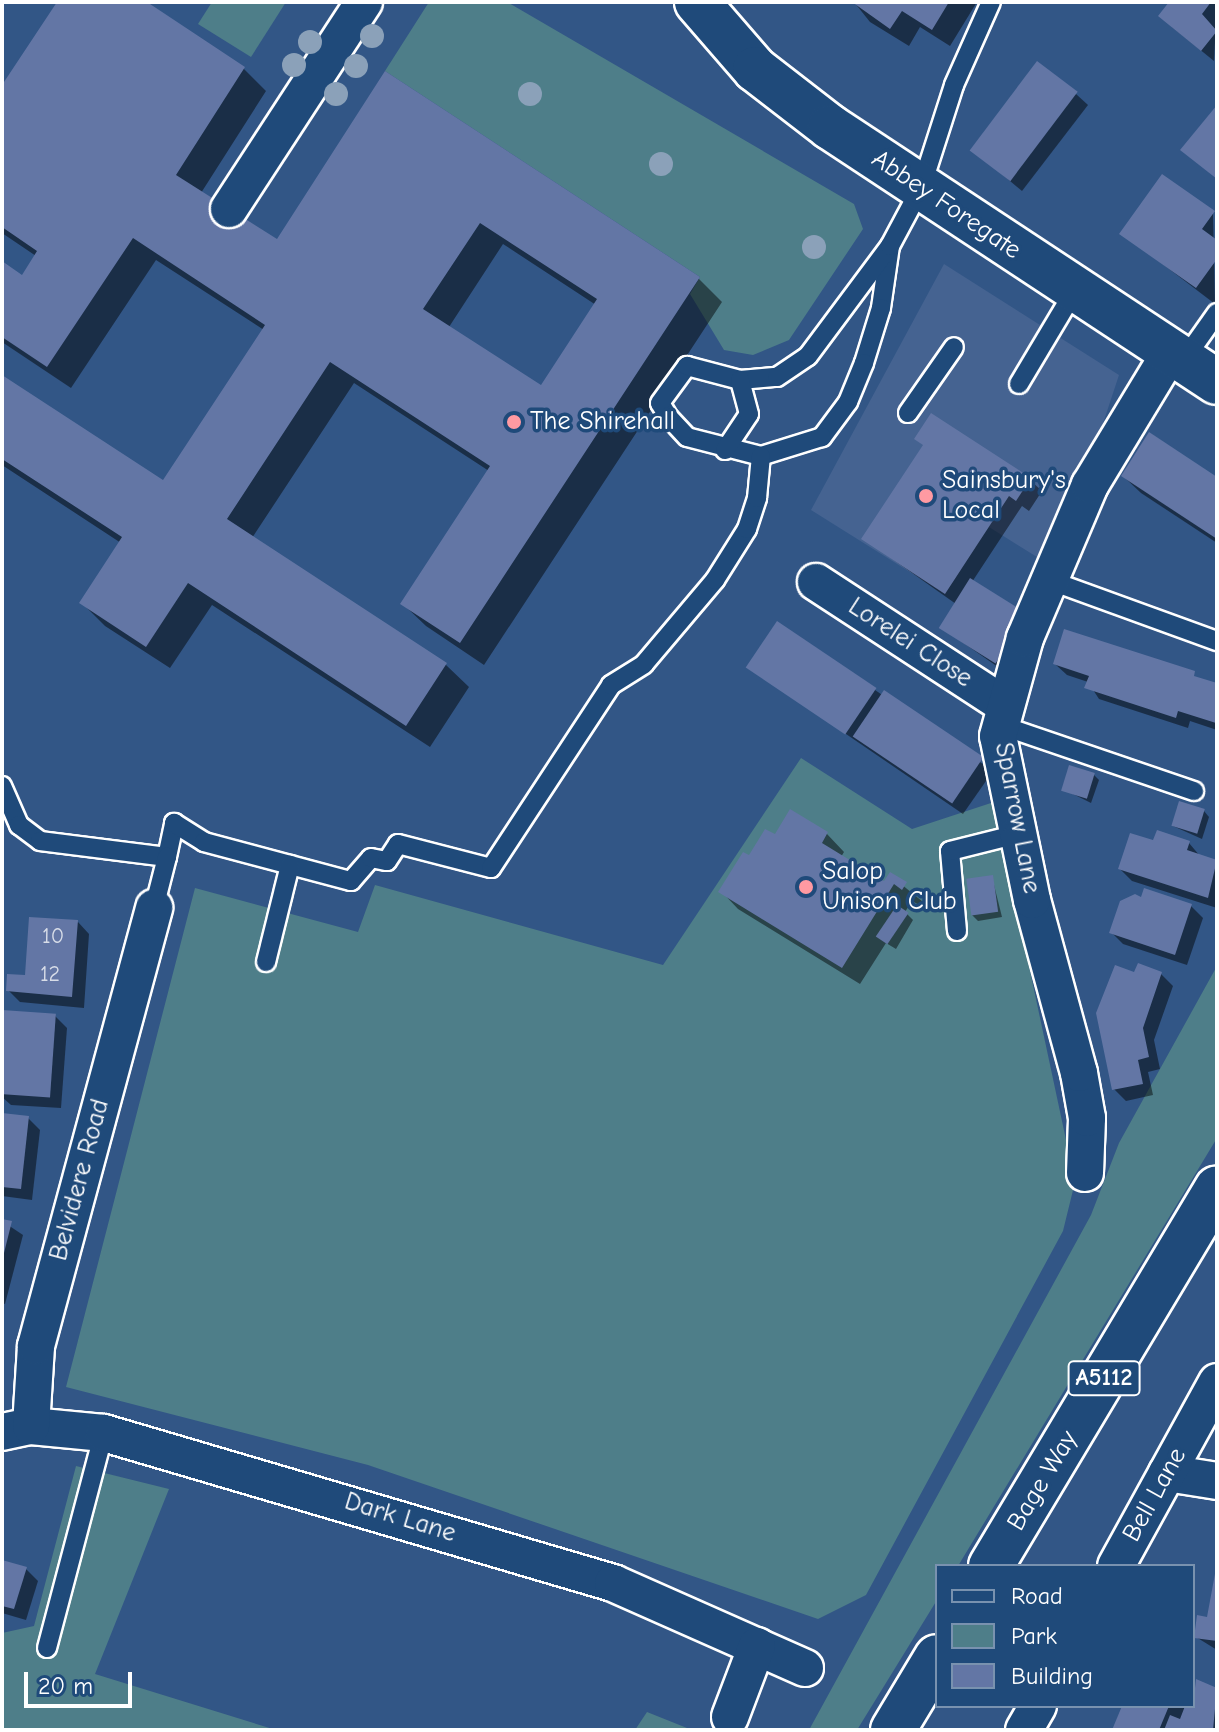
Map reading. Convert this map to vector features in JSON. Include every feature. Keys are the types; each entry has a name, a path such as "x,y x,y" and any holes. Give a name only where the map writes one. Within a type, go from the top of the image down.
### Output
{"street":[{"path":"229,209 364,2"},
{"name":"Abbey Foregate","path":"697,2 755,69 921,188 1190,365"},
{"name":"Sparrow Lane","path":"1085,1173 1087,1118 1079,1073 1018,834 1002,715 1049,580 1090,485 1190,365"},
{"name":"Lorelei Close","path":"816,582 1002,715"},
{"name":"Belvidere Road","path":"16,1429 154,908"},
{"name":"Bage Way","path":"992,1564 1217,1189"},
{"name":"Bell Lane","path":"1117,1564 1217,1382"},
{"name":"Dark Lane","path":"16,1429 104,1433 613,1583 805,1668"},
{"path":"1167,1473 1217,1481"},
{"path":"730,1717 757,1646"},
{"path":"893,1730 935,1660"},
{"path":"1024,1730 1037,1708"}],"lane":[{"path":"890,246 881,308 848,402 822,437 761,456 725,450 687,437 660,403 687,366 740,380 777,377 808,356 890,246 921,188 954,85 991,2"},
{"path":"1019,384 1075,290"},
{"path":"1190,365 1217,313"},
{"path":"908,413 954,347"},
{"path":"725,450 749,414 740,380"},
{"path":"154,908 174,823 204,842 351,881 371,858 387,861 398,844 491,868 611,685 644,664 715,580 747,529 757,498 761,456"},
{"path":"1049,580 1217,641"},
{"path":"1002,715 1194,791"},
{"path":"2,786 19,825 40,841 167,857"},
{"path":"957,931 950,851 1018,834"},
{"path":"266,962 290,865"},
{"path":"47,1648 104,1433"}],"shaded area":[{"path":"944,264 1119,375 1085,478 1045,562 989,527 945,594 811,510"}],"green space":[{"path":"212,2 286,2 251,57 198,24"},
{"path":"429,2 507,2 854,204 863,229 789,340 753,355 724,350 690,294 700,277 385,71"},
{"path":"801,758 912,829 994,802 1075,1182 1063,1231 866,1595 818,1619 368,1465 66,1387 195,888 358,932 375,885 663,965"},
{"path":"1217,966 1217,1138 959,1564 935,1564 935,1603 857,1730 809,1730 1091,1215 1119,1143"},
{"path":"76,1466 169,1489 95,1674 276,1730 2,1730 2,1633 34,1626"},
{"path":"647,1712 692,1730 635,1730"}],"building":[{"name":"The Shirehall","path":"57,2 147,2 245,67 176,175 277,239 385,71 700,277 460,643 400,604 490,466 330,362 227,519 447,663 406,726 188,583 146,647 79,603 122,537 2,459 2,375 163,480 265,325 133,238 47,367 2,337 2,261 22,275 37,251 2,227 2,85","holes":["480,223 597,299 541,385 423,309"]},
{"path":"852,2 949,2 932,30 902,11 890,29"},
{"path":"1169,2 1211,2 1202,14 1217,31 1201,51 1158,16"},
{"path":"1037,61 1078,92 1010,181 970,150"},
{"path":"1217,105 1217,179 1180,150"},
{"path":"1162,174 1215,211 1202,229 1217,240 1217,259 1196,288 1119,234"},
{"path":"931,413 1031,478 1016,501 1009,496 945,594 861,539 923,445 914,439"},
{"path":"1149,432 1217,477 1217,539 1121,476"},
{"path":"970,578 1027,614 996,664 939,628"},
{"path":"777,621 876,688 845,735 746,667"},
{"path":"1064,629 1195,671 1194,676 1217,683 1216,723 1178,711 1176,718 1084,688 1089,676 1053,664"},
{"path":"884,690 983,757 952,804 853,736"},
{"path":"1069,765 1095,773 1087,799 1061,791"},
{"path":"1179,801 1205,809 1197,834 1171,826"},
{"name":"Salop Unison Club","path":"790,809 828,832 822,843 884,881 890,872 907,882 902,890 894,884 842,968 718,892 743,852 749,855 765,829 775,834"},
{"path":"1157,830 1190,841 1187,850 1217,860 1208,898 1118,869 1130,833 1153,840"},
{"path":"993,875 998,912 971,915 966,879"},
{"path":"1144,888 1192,904 1175,955 1109,933 1120,901 1135,894 1141,897"},
{"path":"897,905 909,913 887,944 876,937"},
{"path":"29,917 78,920 72,997 6,991 7,974 25,975"},
{"path":"1138,963 1162,972 1143,1028 1149,1057 1138,1060 1143,1084 1112,1090 1096,1013 1115,965 1134,972"},
{"path":"2,1010 56,1014 50,1098 2,1094"},
{"path":"2,1113 29,1116 21,1189 2,1187"},
{"path":"2,1219 12,1221 3,1257 2,1257"},
{"path":"2,1560 27,1567 14,1609 2,1606"},
{"path":"1217,1563 1217,1641 1195,1638 1197,1615 1207,1617"},
{"path":"1196,1679 1217,1688 1213,1730 1164,1730 1170,1715 1180,1719 1184,1708 1195,1708"},
{"path":"1121,1708 1168,1708 1159,1730 1112,1730"}],"place":[{"name":"The Shirehall","path":"514,422"},
{"name":"Sainsbury's Local","path":"926,496"},
{"name":"Salop Unison Club","path":"806,887"}]}
